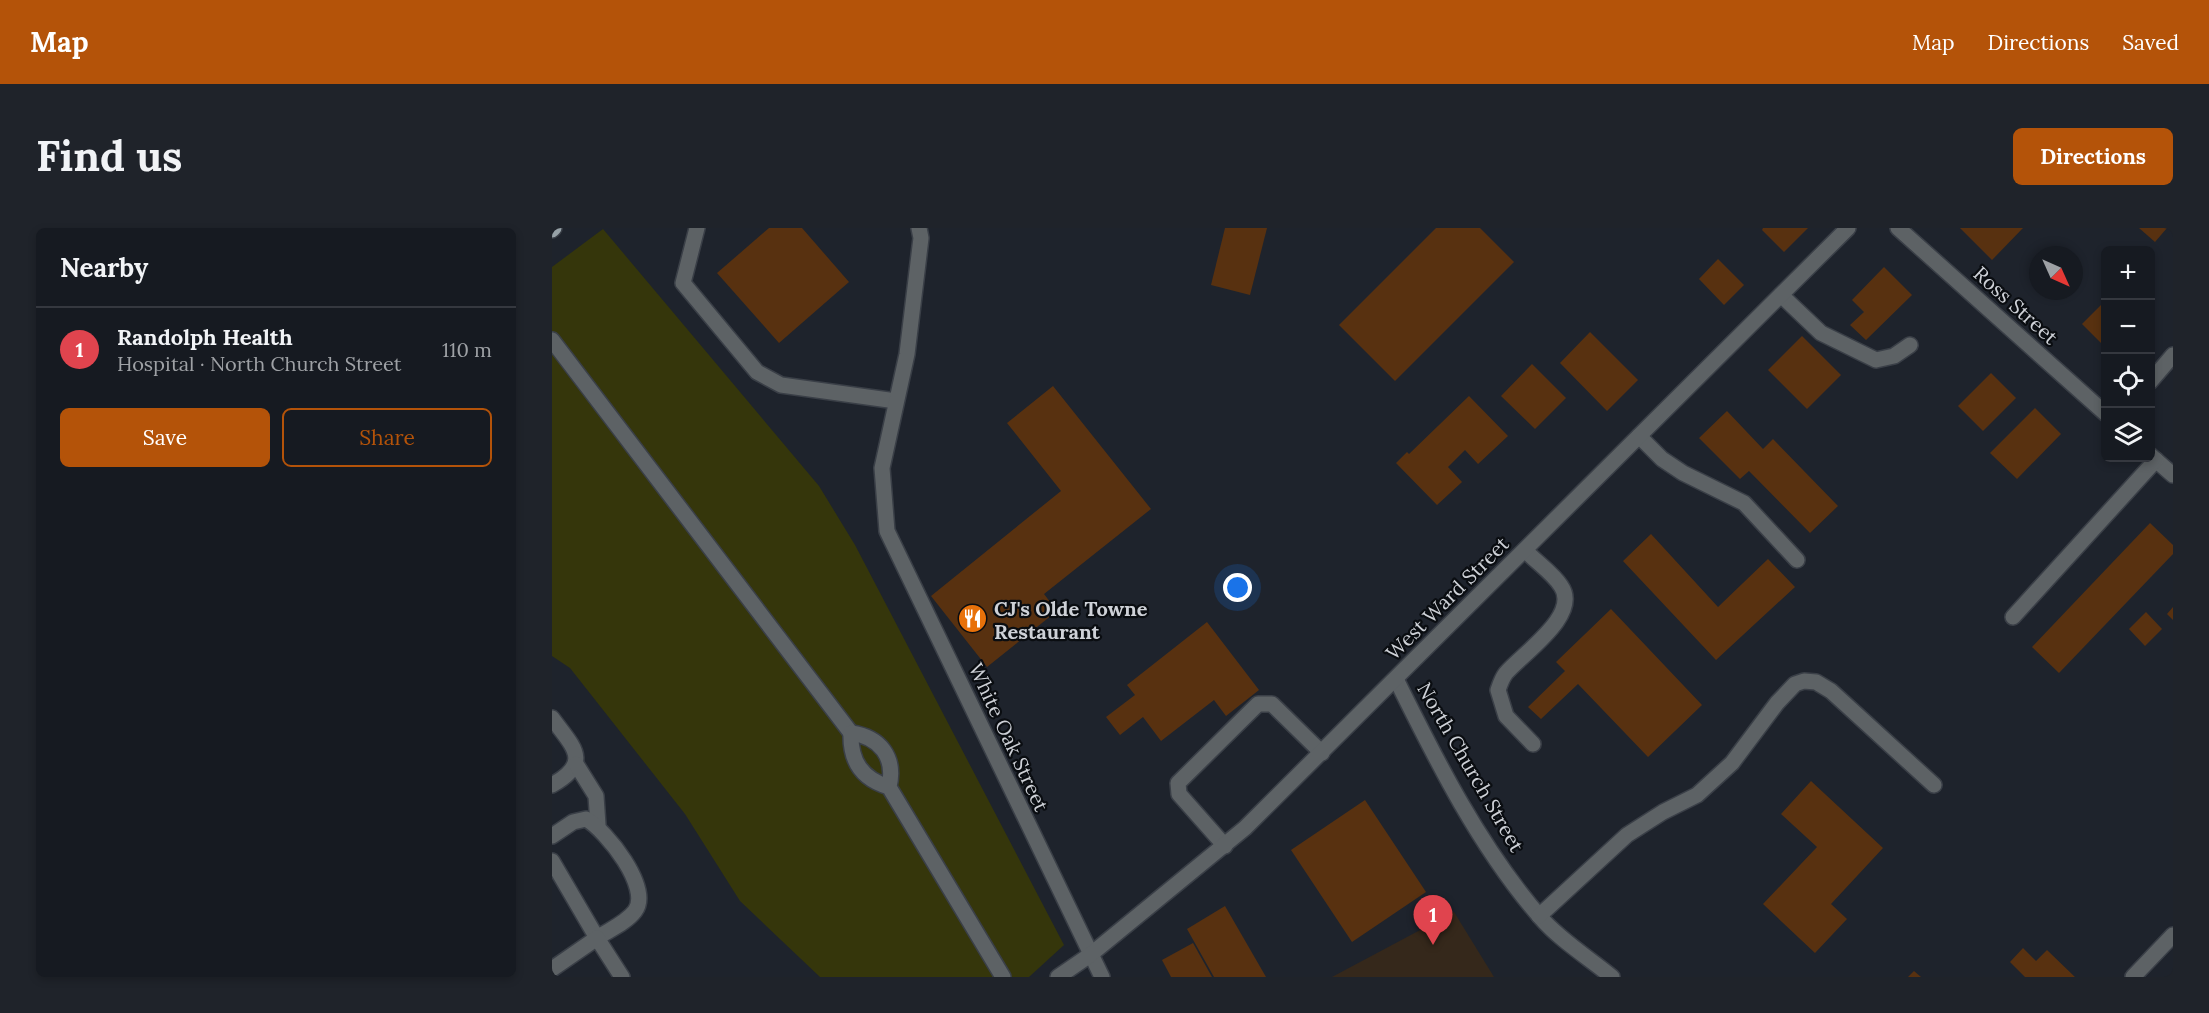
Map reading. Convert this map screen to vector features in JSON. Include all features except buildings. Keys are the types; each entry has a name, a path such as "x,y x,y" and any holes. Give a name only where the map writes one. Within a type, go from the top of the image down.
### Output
{"street":[{"path":"697,228 683,283 757,372 781,385 896,401"},
{"name":"White Oak Street","path":"919,228 921,238 907,354 882,468 887,531 1102,977"},
{"name":"West Ward Street","path":"1058,977 1090,956 1225,846 1322,753 1848,228"},
{"name":"Ross Street","path":"1898,228 2101,410"},
{"path":"1781,295 1821,333 1876,360 1894,356 1910,345"},
{"path":"552,340 851,733 872,739 883,750 892,766 889,787"},
{"path":"2155,377 2173,355"},
{"path":"1639,436 1662,459 1683,473 1744,503 1797,560"},
{"path":"2155,459 2173,475"},
{"path":"2013,617 2149,462"},
{"path":"1525,550 1561,586 1566,597 1564,610 1556,623 1504,675 1498,690 1506,716 1533,744"},
{"name":"North Church Street","path":"1396,679 1425,738 1482,837 1539,916 1612,977"},
{"path":"1539,916 1627,835 1697,795 1732,763 1777,704 1796,684 1804,681 1816,682 1831,691 1934,785"},
{"path":"1225,846 1179,794 1178,783 1258,704 1272,704 1322,753"},
{"path":"552,718 573,747 572,770 596,796 598,825"},
{"path":"851,733 850,745 858,769 869,779 889,787 1003,977"},
{"path":"552,785 572,770"},
{"path":"552,836 573,822 586,819 598,825 609,837 638,886 640,899 635,911 552,969"},
{"path":"552,861 622,977"},
{"path":"2133,977 2173,935"}],"shaded area":[{"path":"603,229 819,486 855,545 1064,945 1029,977 820,977 740,901 685,814 570,668 552,656 552,267"},
{"path":"1454,912 1494,977 1332,977"}],"place":[{"name":"CJ's Olde Towne Restaurant","path":"973,619"},
{"name":"Randolph Health","path":"1433,945"}]}
